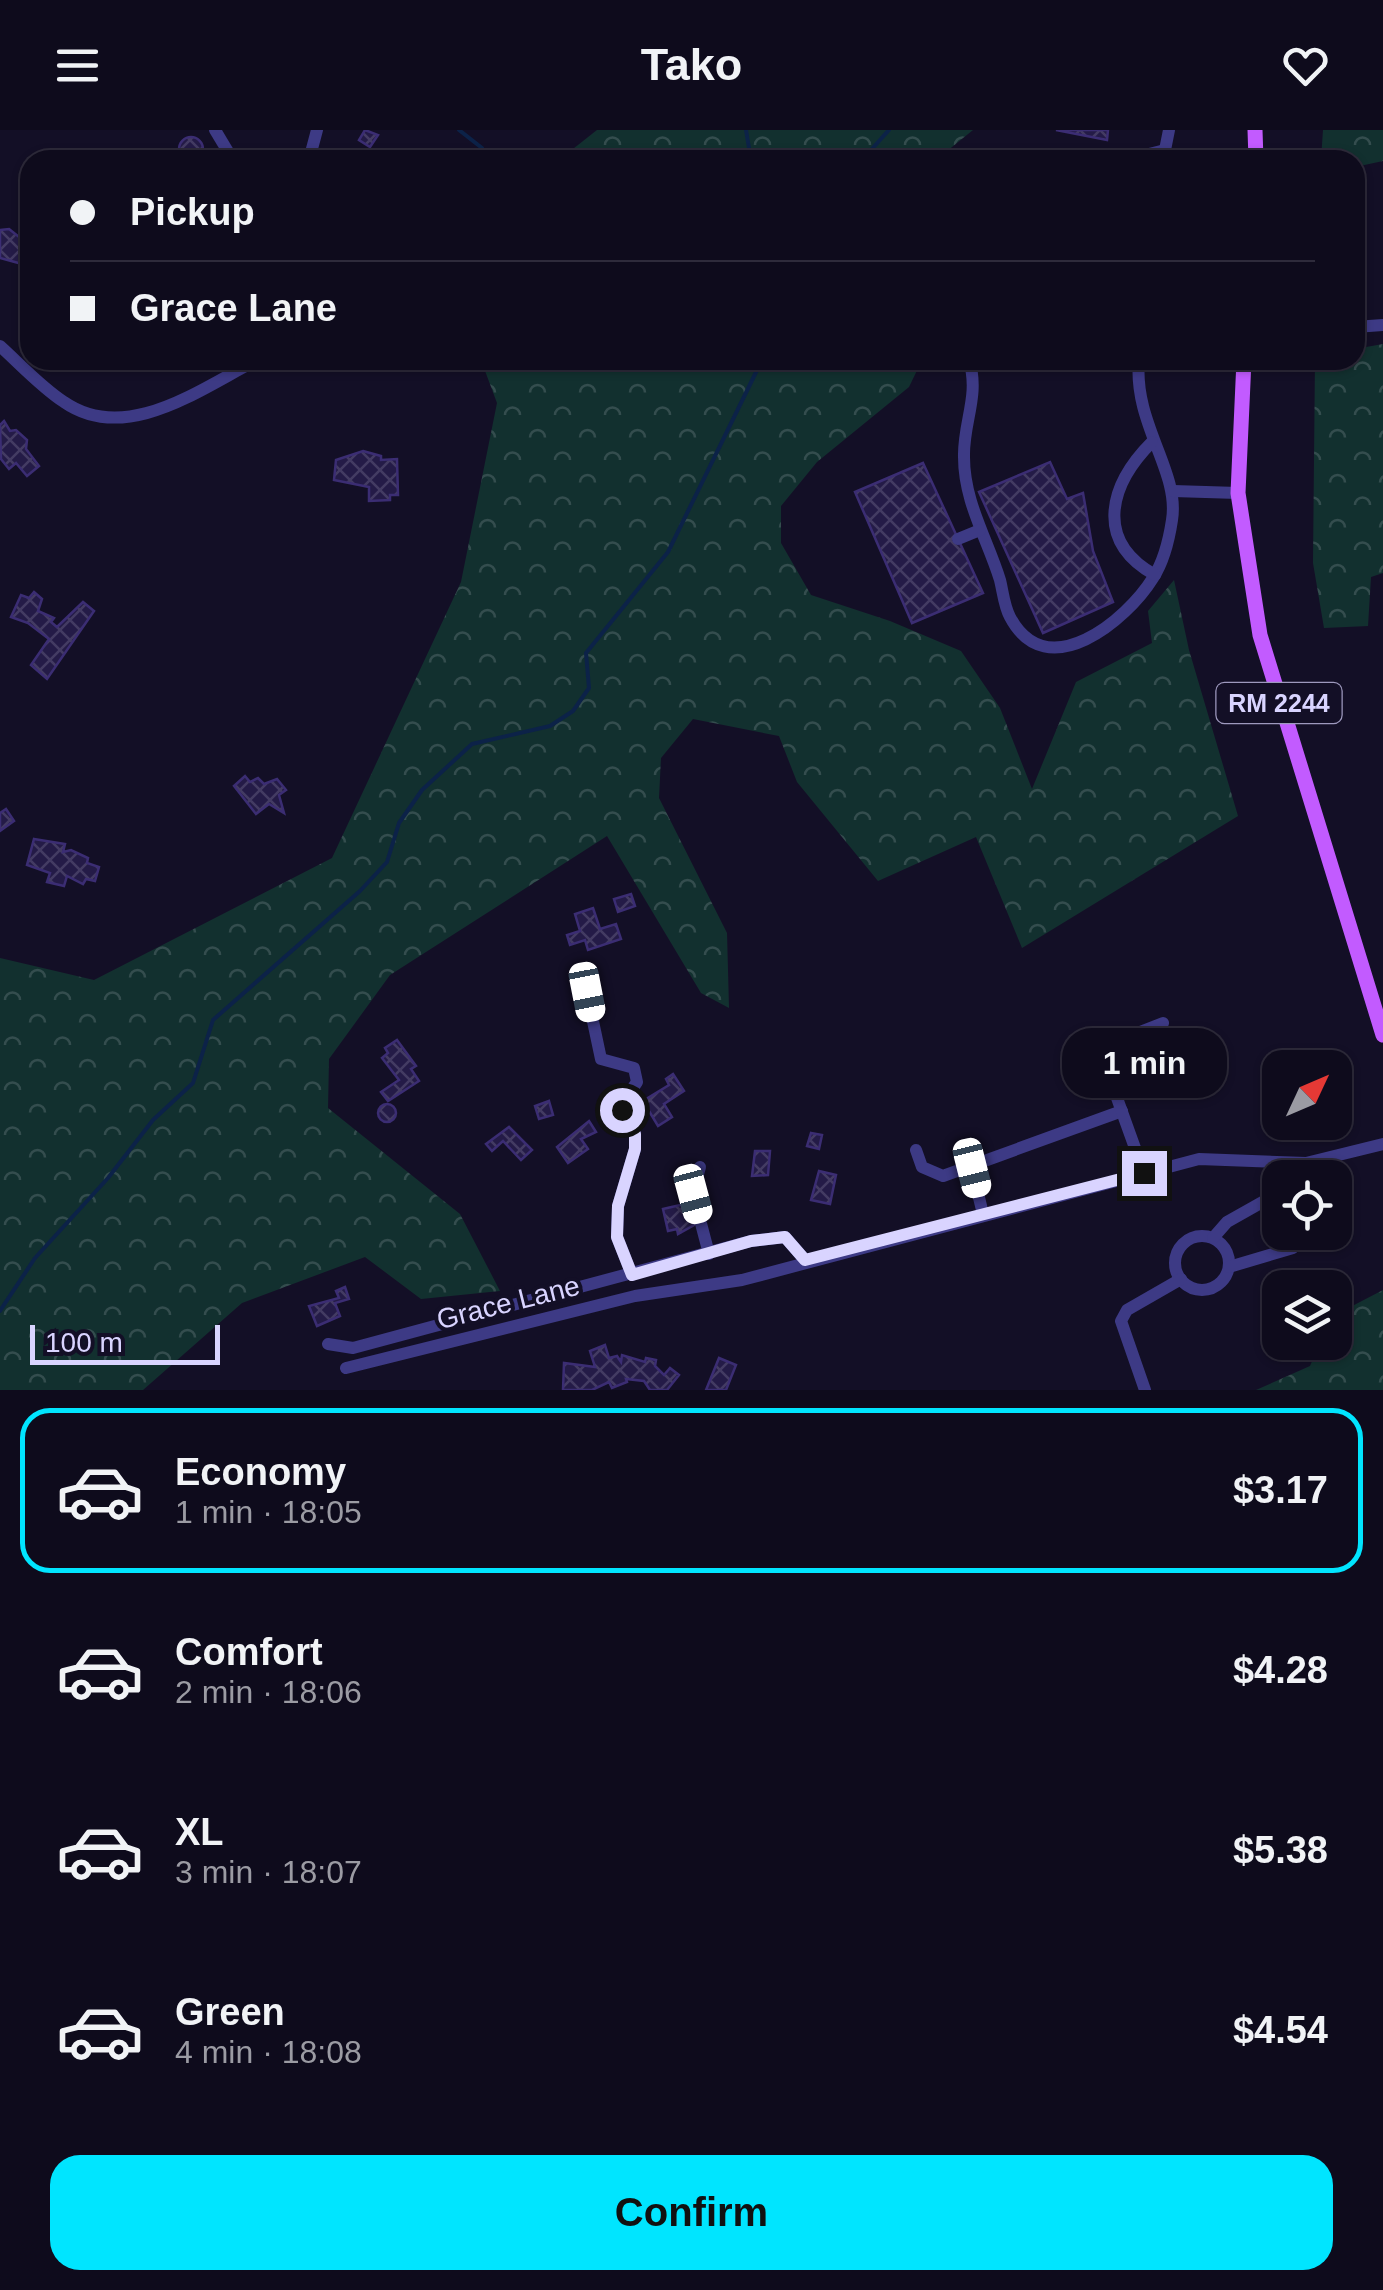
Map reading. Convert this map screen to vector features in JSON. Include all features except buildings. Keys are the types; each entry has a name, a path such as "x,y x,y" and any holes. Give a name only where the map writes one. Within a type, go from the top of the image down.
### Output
{"main road":[{"name":"RM 2244","path":"1244,370 1238,492 1260,635 1383,1035"}],"street":[{"path":"0,346 20,364"},
{"path":"27,370 65,403 111,422 162,408 237,370"},
{"path":"970,370 975,400 963,453 966,485 980,530 1009,616 1023,634 1040,644 1064,648 1099,634 1124,615 1155,575 1173,518 1174,490 1152,442 1136,385 1138,370"},
{"path":"1152,442 1132,462 1116,494 1120,546 1130,561 1155,575"},
{"path":"1174,490 1238,492"},
{"path":"958,539 980,530"},
{"path":"588,969 587,992 601,1059 634,1068 637,1082 622,1104 635,1134 635,1149 618,1206 617,1237 632,1275"},
{"path":"1110,1077 1082,1088 1071,1059 1163,1023"},
{"path":"1099,1048 1144,1173"},
{"path":"916,1150 922,1167 943,1176 1122,1111"},
{"name":"Grace Lane","path":"1307,1160 1383,1144"},
{"name":"Grace Lane","path":"346,1368 634,1296 742,1280 805,1260 1199,1159 1262,1161"},
{"path":"700,1167 693,1194 710,1254"},
{"path":"972,1168 983,1214"},
{"path":"1213,1238 1227,1222 1262,1202"},
{"path":"328,1344 353,1348 785,1237 805,1260"},
{"path":"1196,1237 1213,1238 1226,1250 1229,1267 1221,1282 1205,1290 1181,1280 1175,1264 1181,1246 1196,1237"},
{"path":"1229,1267 1286,1250"},
{"path":"1145,1390 1120,1321 1127,1310 1181,1280"}],"green space":[{"path":"597,130 973,130 948,150 572,150"},
{"path":"1323,130 1383,130 1383,161 1365,165 1365,150 1322,150"},
{"path":"1383,344 1383,573 1371,577 1368,626 1324,628 1313,563 1315,370 1365,370 1365,347"},
{"path":"485,370 917,370 909,387 817,462 781,506 781,543 811,595 890,621 961,651 1000,708 1032,789 1076,682 1152,643 1148,611 1174,580 1189,650 1238,816 1022,948 976,837 878,881 797,782 779,736 693,719 661,758 659,798 727,933 729,1008 701,993 607,836 390,975 329,1059 328,1108 460,1214 500,1291 421,1299 365,1257 242,1303 143,1390 0,1390 0,958 94,980 332,858 461,582 497,403"},
{"path":"1383,1290 1383,1390 1256,1390 1310,1366 1313,1360 1352,1360 1352,1306"}],"waterway":[{"path":"459,130 483,150"},
{"path":"746,130 749,150"},
{"path":"871,150 889,130"},
{"path":"0,1311 35,1258 108,1178 153,1120 193,1083 213,1020 360,891 387,862 399,823 422,790 472,744 550,726 573,711 589,688 586,653 668,552 757,370"}],"route":[{"path":"622,1110 635,1134 635,1149 618,1206 617,1237 632,1275 751,1241 785,1237 805,1260 1144,1173"}]}
